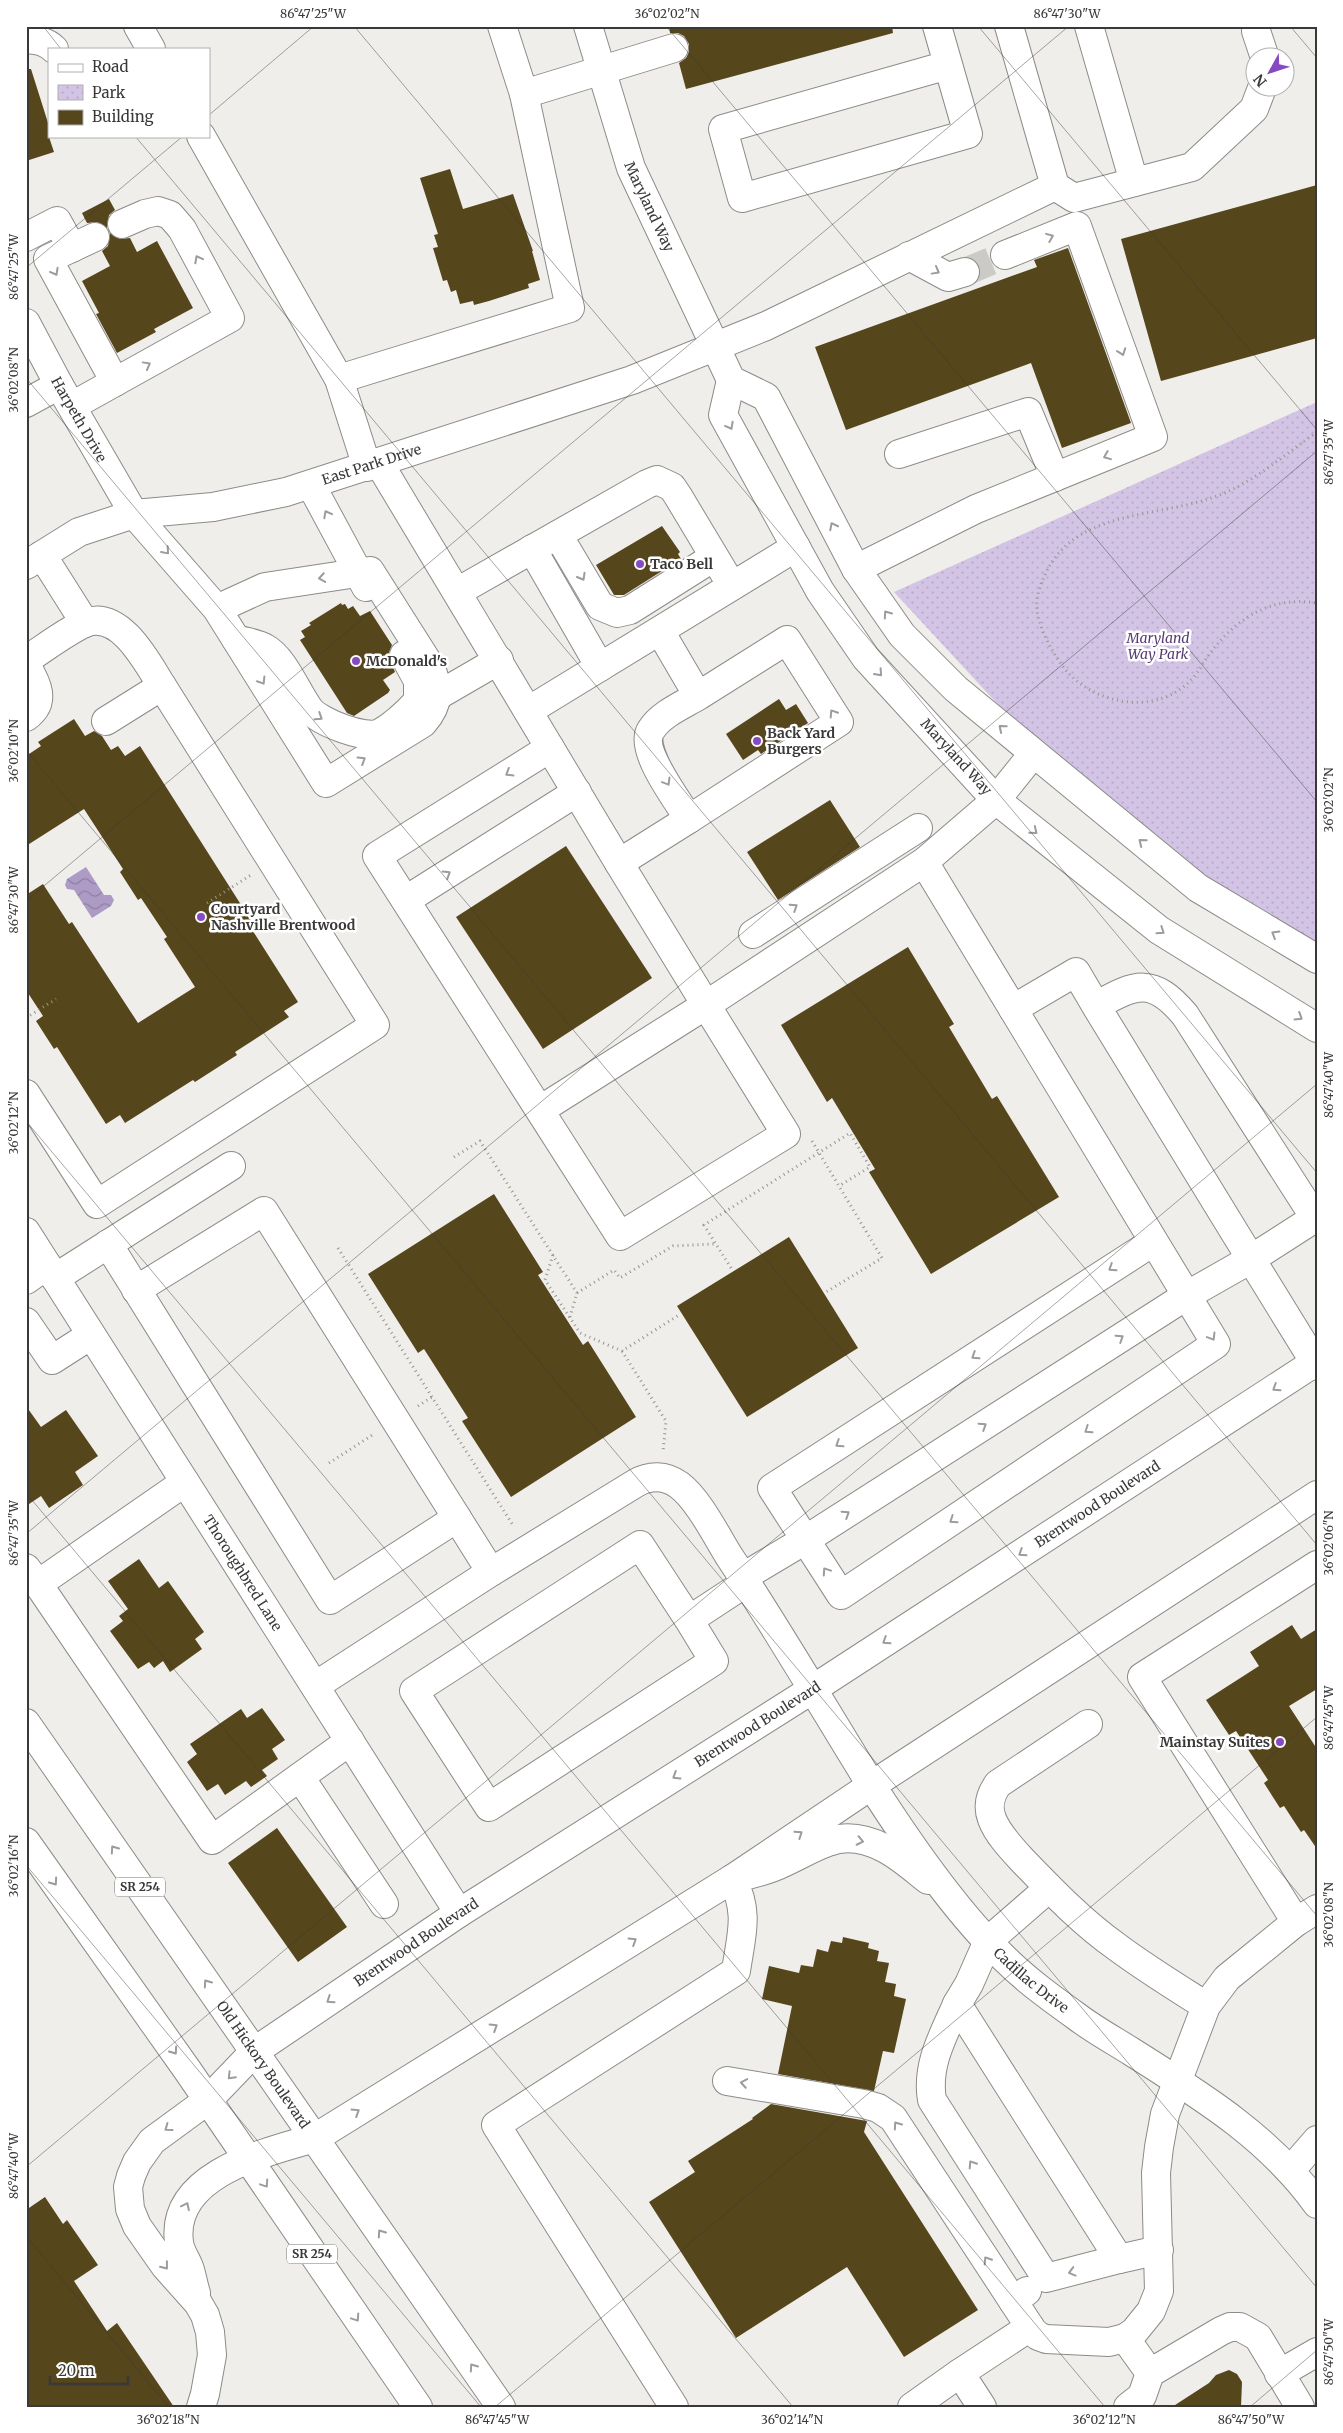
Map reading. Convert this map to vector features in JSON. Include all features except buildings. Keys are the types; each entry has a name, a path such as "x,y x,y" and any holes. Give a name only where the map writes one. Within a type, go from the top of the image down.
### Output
{"street":[{"path":"138,26 150,48"},
{"path":"339,379 570,308 524,94 502,26"},
{"name":"Maryland Way","path":"588,26 632,168 731,380 723,415 820,591 866,658 996,800 1159,930 1317,1028"},
{"path":"937,26 968,134 742,198 723,129 948,65"},
{"path":"1009,26 1055,186 1074,198 1192,167 1254,109 1258,98"},
{"path":"1089,26 1134,182"},
{"path":"1256,32 1262,48"},
{"path":"26,39 39,40 50,44 53,48"},
{"path":"524,94 674,48"},
{"path":"202,138 339,379 373,465 457,592 499,660 618,863 786,1134 620,1236 377,856 550,748"},
{"name":"East Park Drive","path":"34,560 79,532 134,514 213,507 311,485 632,380 714,345 766,326 1055,186"},
{"path":"26,403 66,396 115,382 230,318 182,229 170,215 158,211 145,214 122,224"},
{"path":"26,237 57,221 83,243 48,259 115,382"},
{"path":"856,570 976,509 1152,437 1077,226 1005,255"},
{"path":"909,256 948,277 965,272"},
{"name":"Harpeth Drive","path":"26,323 134,514 217,609 326,783 423,722 431,713 437,696"},
{"path":"731,380 766,397 856,570 902,635 956,689 1198,888 1317,959"},
{"path":"899,454 1028,412 1056,477"},
{"path":"457,592 657,480 672,487 732,586"},
{"path":"236,639 266,648 276,657 310,711 319,718 360,733 378,734 404,716 418,701 418,681 409,662 385,627 311,485"},
{"path":"558,535 600,606 617,613 630,610 714,557"},
{"path":"528,710 660,632 796,547"},
{"path":"532,550 600,667"},
{"path":"34,560 85,623"},
{"path":"217,609 265,587 370,571 429,664 436,678 437,696 499,660"},
{"path":"26,660 85,623 105,622 118,627 141,654 162,686 375,1025 97,1204"},
{"path":"660,632 698,696"},
{"path":"618,863 690,818 839,722 787,640 656,723 648,738 649,750 690,818"},
{"path":"26,664 35,680 39,697 38,705 26,717"},
{"path":"106,721 162,686"},
{"path":"540,1110 924,862 996,800 1033,754"},
{"path":"406,900 577,792"},
{"path":"753,934 918,828"},
{"path":"924,862 1216,1344 841,1595 772,1488 1153,1242"},
{"path":"1013,1009 1076,972 1316,1363"},
{"path":"689,1620 805,1540 1186,1296 1251,1259 1315,1218 1185,1015 1172,1000 1158,990 1144,986 1131,988 1096,1006"},
{"path":"26,1094 97,1204 136,1290 330,1600 457,1518"},
{"path":"43,1274 113,1241 231,1166"},
{"path":"136,1290 264,1211 491,1572"},
{"name":"Thoroughbred Lane","path":"26,1232 43,1274 91,1334 459,1913"},
{"path":"26,1322 52,1360 91,1334"},
{"name":"Brentwood Boulevard","path":"198,2303 165,2266 137,2226 130,2209 128,2187 137,2162 152,2141 208,2100 255,2051 459,1913 814,1689 1316,1363"},
{"path":"315,1686 491,1572 636,1483 645,1478 660,1477"},
{"name":"Cadillac Drive","path":"660,1477 669,1479 680,1486 690,1497 814,1689 872,1785 951,1897 988,1941 1033,1984 1078,2018 1178,2081 1245,2128 1290,2171 1317,2204"},
{"path":"185,1482 32,1576 212,1840 350,1741"},
{"path":"201,2407 210,2373 212,2340 179,2242 181,2218 188,2202 198,2190 247,2158 315,2138 732,1879 872,1785 1317,1495"},
{"path":"640,1544 689,1620 714,1661 489,1807 414,1691 640,1544"},
{"path":"727,2081 864,2104 886,2112 896,2124 1030,2327 1038,2336 1046,2339 1109,2342 1125,2338 1144,2321 1156,2300 1160,2278 1156,2172 1158,2147 1165,2114 1206,2006 1227,1978 1306,1915 1142,1677 1317,1565"},
{"name":"Old Hickory Boulevard","path":"26,1724 501,2407"},
{"path":"1088,1724 998,1784 991,1793 989,1808 992,1821 1012,1848 1049,1888 1116,1947 1206,2006"},
{"path":"300,1777 384,1904"},
{"path":"732,1879 782,1864 825,1841 847,1838 875,1844 886,1849 951,1897"},
{"name":"SR 254","path":"26,1842 208,2100 418,2407"},
{"path":"674,2407 496,2125 736,1971 742,1930 742,1908 741,1896 732,1879"},
{"path":"1046,2278 932,2100 930,2072 934,2057 957,2004 969,1984 988,1941 1049,1888"},
{"path":"957,2004 1119,2259"},
{"path":"1290,2171 1317,2140"},
{"path":"1013,2301 1046,2278 1159,2250"},
{"path":"912,2407 1030,2327"},
{"path":"1128,2407 1142,2396 1150,2373 1230,2327 1240,2327 1258,2336 1300,2407"},
{"path":"1125,2338 1150,2373"},
{"path":"1279,2374 1317,2352"},
{"path":"960,2373 982,2407"}],"path":[{"path":"1317,432 1252,479 1230,491 1210,499 1129,516 1086,530 1061,552 1046,575 1037,599 1044,634 1064,669 1090,690 1105,698 1134,702 1155,700 1180,689 1191,680 1232,627 1251,613 1267,606 1285,603 1317,603"},
{"path":"207,903 272,862"},
{"path":"26,1018 56,1000"},
{"path":"731,1268 704,1225 850,1133 870,1167 839,1186"},
{"path":"786,1134 812,1141 882,1258 826,1292"},
{"path":"454,1157 480,1141 577,1293"},
{"path":"570,1317 577,1293 614,1270 620,1278 672,1246 716,1244"},
{"path":"338,1248 528,1549"},
{"path":"553,1254 545,1280 580,1333 622,1351 666,1421 660,1477"},
{"path":"622,1351 679,1315"}],"green space":[{"name":"Maryland Way Park","path":"1317,402 1317,953 1074,787 894,592"}],"water":[{"path":"86,867 104,895 111,895 114,900 111,906 92,918 74,890 67,889 65,885 67,879"}],"tunnel":[{"path":"965,272 1005,255"}],"place":[{"name":"Taco Bell","path":"640,564"},
{"name":"McDonald's","path":"356,661"},
{"name":"Back Yard Burgers","path":"757,741"},
{"name":"Courtyard Nashville Brentwood","path":"201,917"},
{"name":"Mainstay Suites","path":"1280,1742"}]}
